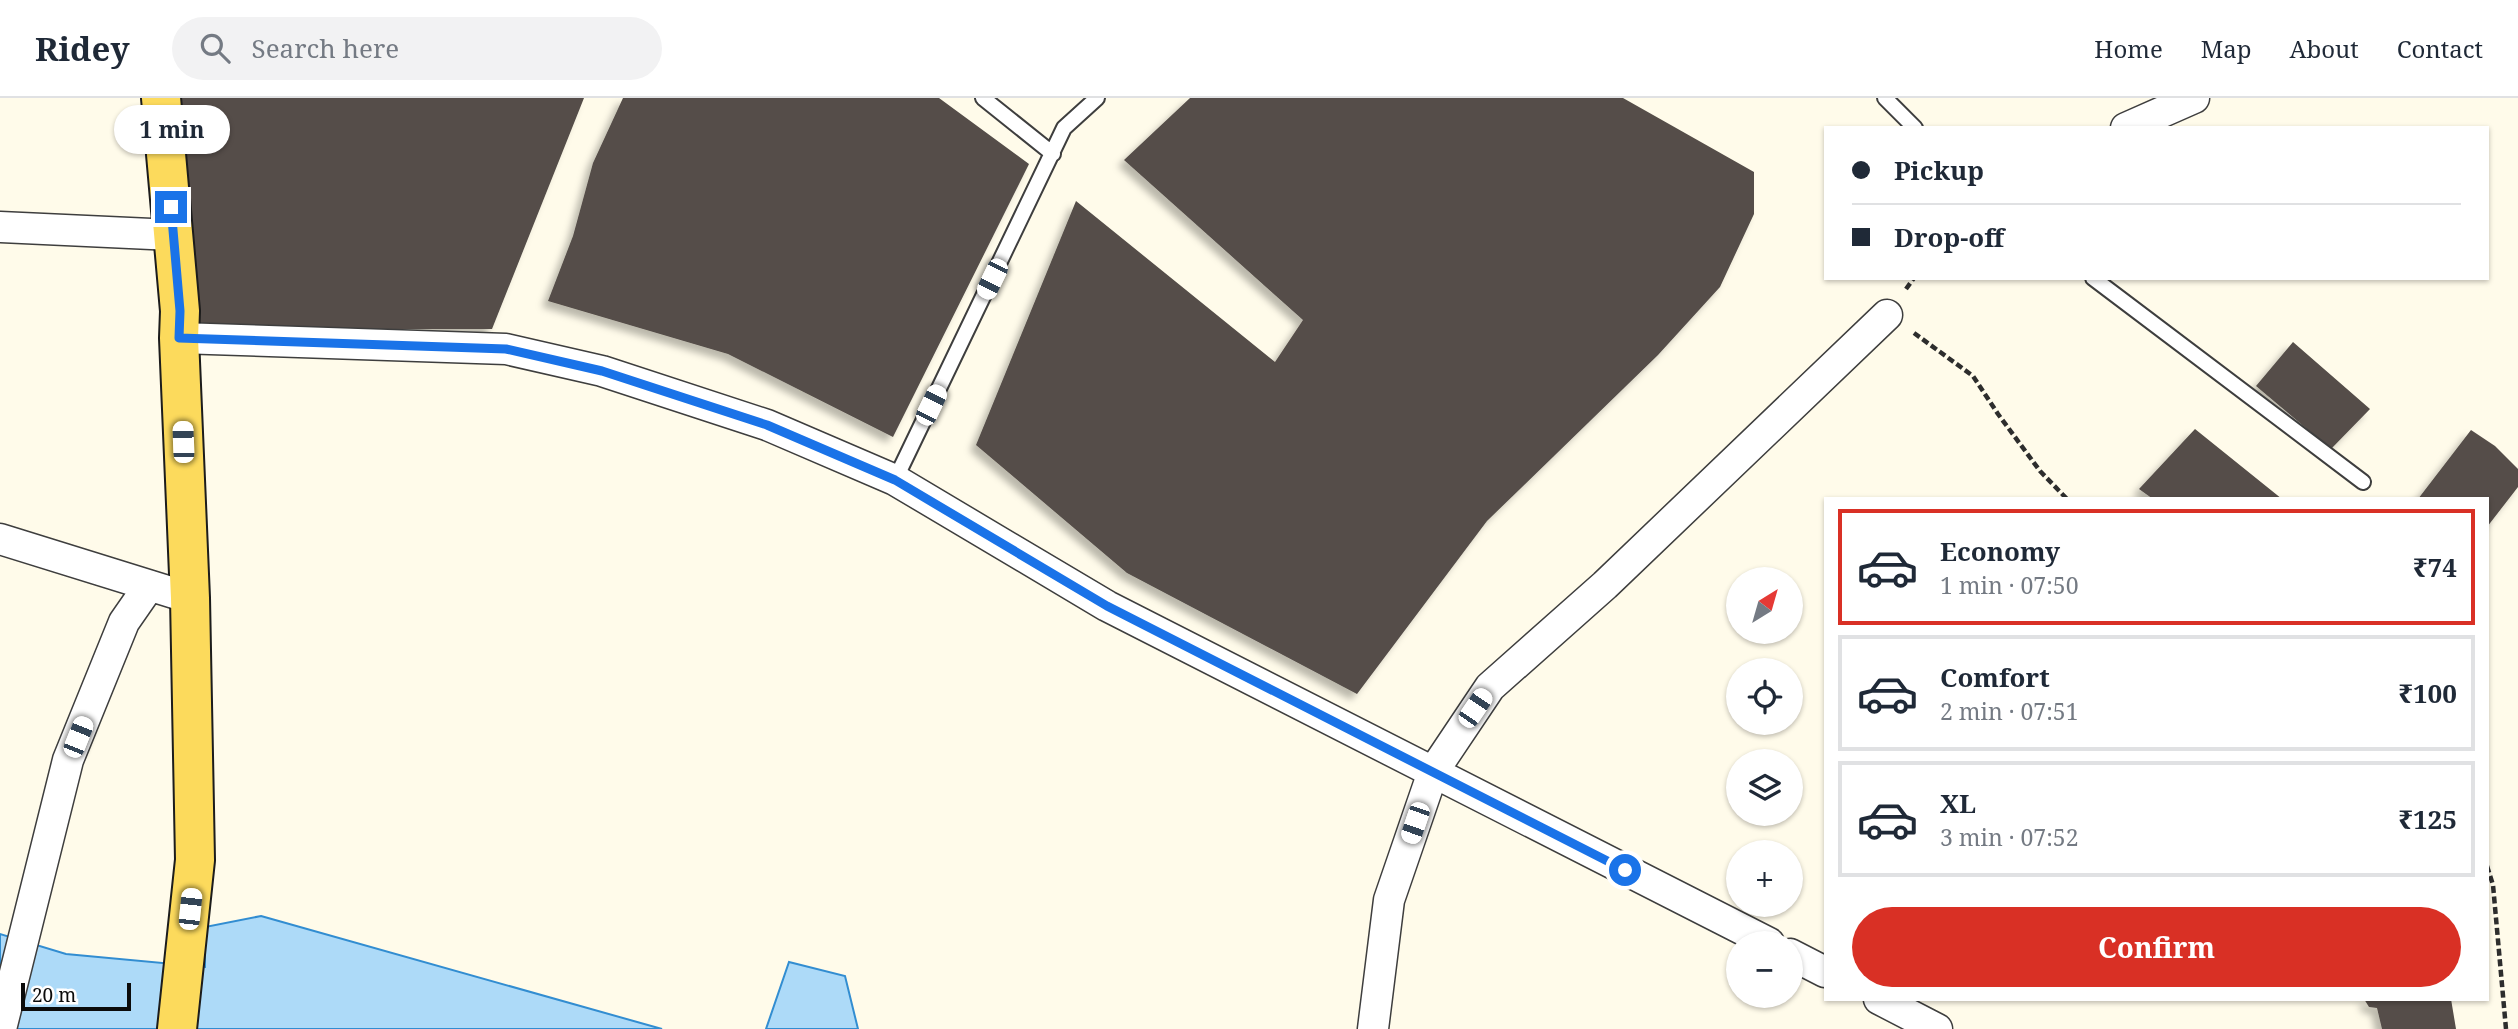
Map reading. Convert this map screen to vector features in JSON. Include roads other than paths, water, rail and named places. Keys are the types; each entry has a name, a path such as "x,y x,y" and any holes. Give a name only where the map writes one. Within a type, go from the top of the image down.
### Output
{"main road":[{"path":"161,98 180,311 190,598 195,860 177,1029"}],"street":[{"path":"2131,126 2194,98"},
{"path":"0,227 173,234"},
{"path":"1373,1029 1389,900 1433,772 1490,687 1605,586 1887,315"},
{"path":"179,338 506,349 602,371 767,425 895,480 1107,606 1745,931"},
{"path":"0,539 190,598"},
{"path":"1,1029 68,760 124,622 149,586"},
{"path":"1803,961 1824,971"},
{"path":"1883,1001 1937,1029"}],"lane":[{"path":"983,98 1053,154"},
{"path":"895,480 1064,128 1097,98"},
{"path":"1885,98 1913,126"},
{"path":"2096,280 2363,482"}],"water":[{"path":"261,916 662,1029 0,1029 0,934 66,954 205,967 205,927"},
{"path":"789,962 845,976 858,1029 766,1029"}]}
